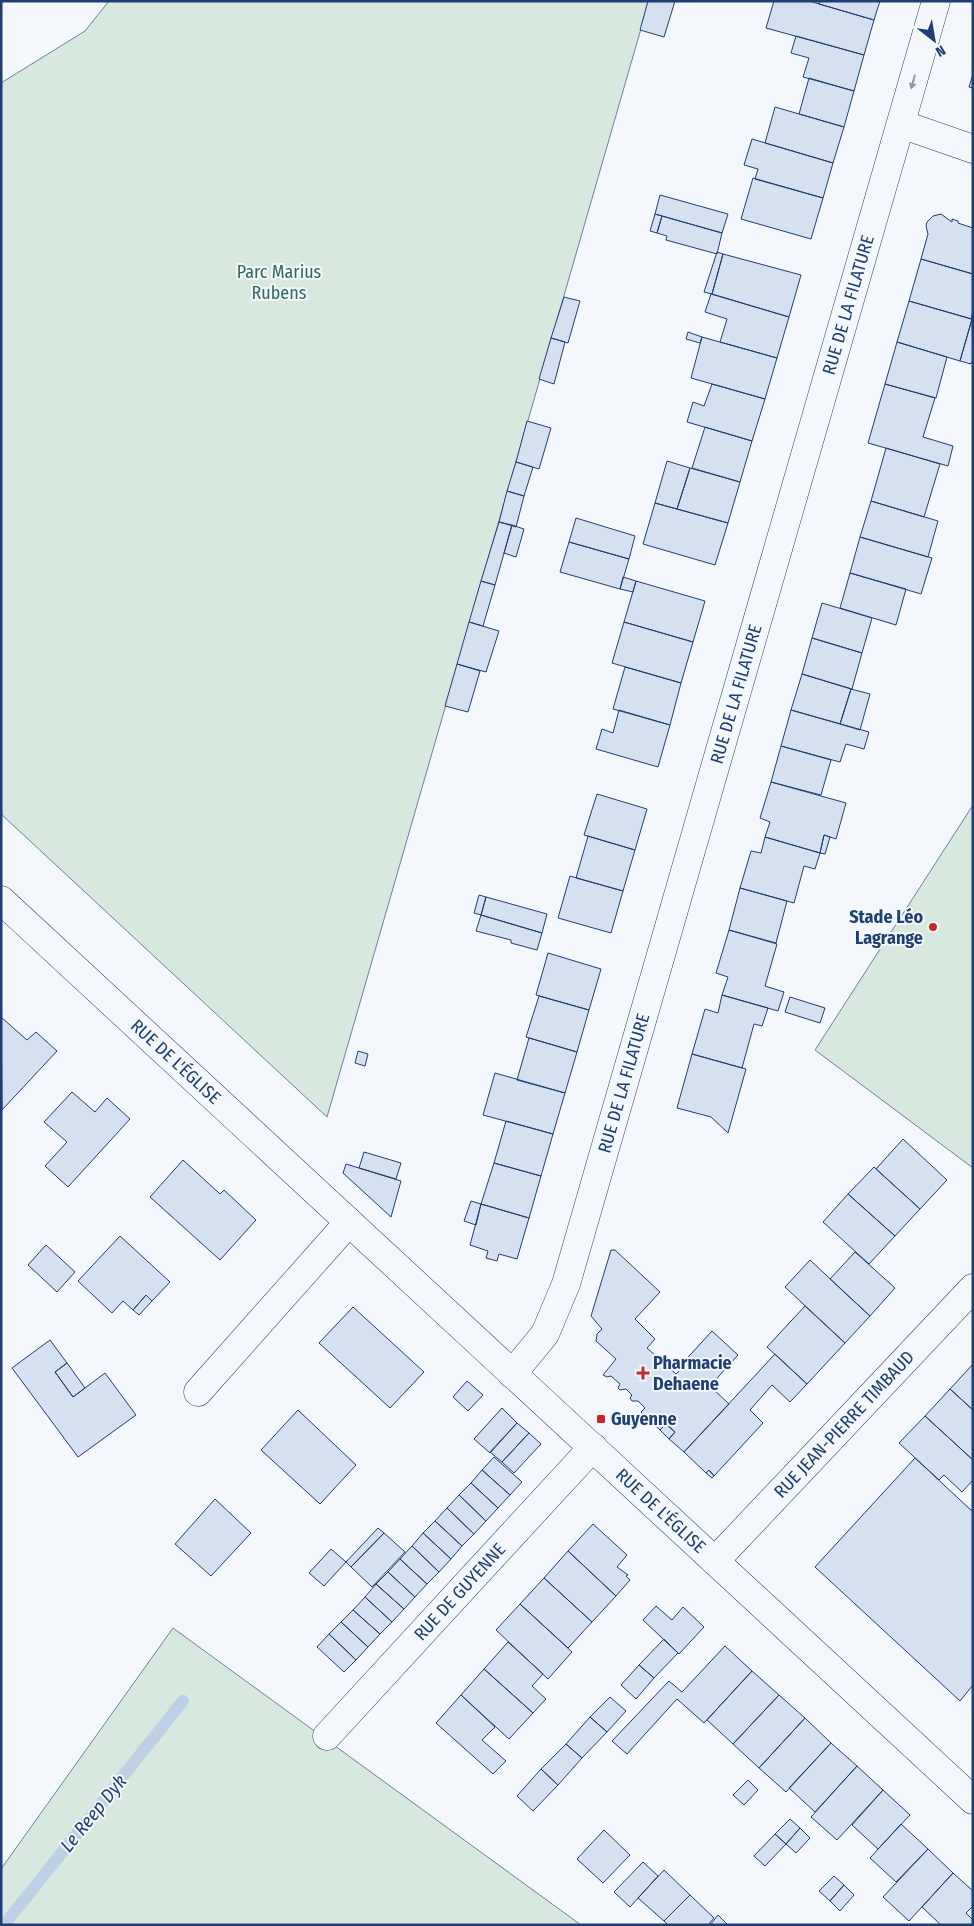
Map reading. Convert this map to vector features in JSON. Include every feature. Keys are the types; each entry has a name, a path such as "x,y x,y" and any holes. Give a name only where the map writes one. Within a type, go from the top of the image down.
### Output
{"street":[{"name":"RUE DE LA FILATURE","path":"512,1374 544,1334 566,1284 936,1"},
{"path":"901,124 973,149"},
{"name":"RUE DE L'ÉGLISE","path":"1,900 973,1800"},
{"path":"198,1392 349,1222"},
{"name":"RUE JEAN-PIERRE TIMBAUD","path":"716,1561 973,1288"},
{"name":"RUE DE GUYENNE","path":"327,1736 593,1447"}],"green space":[{"name":"Parc Marius Rubens","path":"109,1 649,1 327,1117 1,814 1,83 85,31"},
{"name":"Stade Léo Lagrange","path":"973,805 973,1168 815,1050"},
{"path":"173,1628 581,1925 1,1925 1,1869"}],"building":[{"path":"648,1 675,1 664,37 640,30"},
{"path":"774,1 809,1 874,20 864,55 766,28"},
{"path":"820,1 880,1 874,20 819,4"},
{"path":"796,36 864,55 854,91 803,77 809,58 791,53"},
{"path":"973,74 973,88 969,87"},
{"path":"809,78 854,91 844,127 799,114"},
{"path":"775,107 844,127 833,163 765,143"},
{"path":"752,139 833,163 823,198 755,179 758,169 744,165"},
{"path":"753,178 823,198 811,239 741,219"},
{"path":"660,195 728,214 722,233 655,214"},
{"path":"655,214 662,216 657,233 650,231"},
{"path":"941,214 952,222 952,219 973,228 973,274 921,259 928,234 927,222 933,216"},
{"path":"662,216 722,233 717,254 666,240 667,236 657,233"},
{"path":"717,252 723,254 712,294 704,292"},
{"path":"723,254 801,275 789,317 712,294"},
{"path":"921,259 973,274 973,311 971,319 909,301"},
{"path":"711,294 789,317 777,358 720,342 727,319 705,312"},
{"path":"564,297 580,301 568,343 551,338"},
{"path":"909,301 972,319 960,361 897,342"},
{"path":"972,319 973,359 971,364 960,361"},
{"path":"688,332 702,337 700,343 686,339"},
{"path":"702,337 777,358 765,399 691,378"},
{"path":"551,338 565,342 554,384 539,379"},
{"path":"897,342 947,357 936,398 885,384"},
{"path":"712,384 765,399 752,441 687,422 693,402 704,406"},
{"path":"885,384 935,398 923,437 953,446 948,466 868,443"},
{"path":"527,421 551,428 539,469 516,462"},
{"path":"705,427 752,441 740,482 692,468"},
{"path":"886,448 940,464 924,517 871,501"},
{"path":"667,461 690,468 677,509 655,503"},
{"path":"516,462 533,467 524,496 507,491"},
{"path":"690,468 740,482 728,523 677,509"},
{"path":"507,491 524,496 516,527 499,522"},
{"path":"871,501 938,521 928,557 860,537"},
{"path":"655,503 728,523 715,565 643,544"},
{"path":"576,518 635,536 629,559 569,542"},
{"path":"499,522 512,525 495,585 481,581"},
{"path":"512,525 524,529 516,557 504,553"},
{"path":"860,537 932,558 921,594 850,573"},
{"path":"569,542 629,559 620,589 560,572"},
{"path":"850,573 906,589 896,625 840,608"},
{"path":"623,577 636,581 633,592 620,589"},
{"path":"481,581 495,585 483,626 469,622"},
{"path":"636,581 705,601 693,642 624,622"},
{"path":"822,603 872,618 862,653 812,638"},
{"path":"469,622 499,631 486,672 457,664"},
{"path":"624,622 693,642 681,683 612,663"},
{"path":"812,638 862,653 852,689 802,674"},
{"path":"457,664 480,671 468,712 445,706"},
{"path":"625,667 681,683 670,725 613,709"},
{"path":"802,674 851,689 840,724 791,710"},
{"path":"851,689 870,694 860,730 840,724"},
{"path":"619,710 670,725 658,767 596,749 602,729 613,733"},
{"path":"791,710 869,732 864,749 846,744 840,762 781,746"},
{"path":"781,746 831,760 821,795 771,782"},
{"path":"771,782 846,803 836,839 824,835 820,853 765,837 770,822 760,818"},
{"path":"597,794 647,809 635,850 584,835"},
{"path":"824,835 830,837 825,854 820,853"},
{"path":"588,836 635,850 623,891 576,878"},
{"path":"765,837 820,853 815,869 804,866 794,903 740,888 751,851 761,853"},
{"path":"570,876 623,891 611,933 558,918"},
{"path":"740,888 787,901 776,943 729,930"},
{"path":"479,895 486,897 481,915 474,913"},
{"path":"486,897 547,914 542,933 481,915"},
{"path":"481,915 542,933 537,950 511,943 511,940 476,931"},
{"path":"729,930 777,944 765,986 784,992 778,1011 722,995 728,977 716,973"},
{"path":"548,953 601,969 589,1010 536,995"},
{"path":"722,995 768,1008 762,1026 754,1024 742,1068 692,1054 705,1009 718,1013"},
{"path":"539,996 589,1010 577,1052 526,1037"},
{"path":"790,997 825,1008 820,1023 785,1012"},
{"path":"1,1017 27,1040 36,1032 57,1051 2,1110"},
{"path":"529,1038 577,1052 565,1093 517,1080"},
{"path":"358,1051 368,1054 365,1066 355,1063"},
{"path":"692,1054 746,1069 728,1133 711,1117 677,1108"},
{"path":"495,1073 565,1093 553,1134 483,1115"},
{"path":"72,1092 95,1112 107,1098 130,1119 68,1187 45,1166 67,1142 44,1122"},
{"path":"506,1121 553,1134 541,1176 494,1163"},
{"path":"903,1139 947,1180 920,1209 876,1169"},
{"path":"364,1152 401,1163 396,1179 359,1168"},
{"path":"183,1160 220,1194 224,1190 256,1220 220,1260 150,1197"},
{"path":"494,1163 541,1176 529,1218 481,1204"},
{"path":"346,1164 401,1181 391,1217 343,1173"},
{"path":"874,1167 920,1209 895,1236 848,1194"},
{"path":"848,1194 895,1236 869,1264 823,1222"},
{"path":"471,1201 481,1204 476,1225 464,1221"},
{"path":"481,1204 529,1218 517,1259 499,1254 497,1261 486,1258 488,1251 470,1245"},
{"path":"120,1236 170,1282 152,1301 146,1295 133,1310 123,1301 112,1313 78,1281"},
{"path":"46,1245 75,1272 57,1292 28,1265"},
{"path":"611,1250 615,1250 660,1292 635,1319 655,1339 647,1348 676,1374 682,1368 680,1366 712,1331 738,1355 710,1386 729,1404 684,1452 669,1439 675,1432 666,1424 660,1430 641,1412 645,1408 638,1401 632,1401 630,1398 632,1395 626,1389 620,1390 618,1388 620,1384 611,1376 603,1375 616,1359 596,1341 597,1334 602,1329 591,1316"},
{"path":"855,1252 895,1288 870,1316 830,1279"},
{"path":"810,1260 870,1316 845,1343 785,1287"},
{"path":"146,1295 152,1301 139,1315 133,1310"},
{"path":"805,1306 845,1343 807,1384 767,1347"},
{"path":"353,1307 424,1372 390,1408 319,1343"},
{"path":"50,1340 67,1363 55,1372 73,1397 105,1373 136,1415 78,1457 12,1368"},
{"path":"775,1354 807,1384 790,1402 772,1385 750,1410 763,1423 714,1476 709,1470 706,1473 684,1452"},
{"path":"67,1363 85,1388 73,1397 55,1372"},
{"path":"973,1364 973,1410 950,1389"},
{"path":"467,1381 483,1395 468,1411 453,1397"},
{"path":"950,1389 973,1410 973,1460 925,1416"},
{"path":"502,1408 517,1423 490,1453 474,1439"},
{"path":"298,1410 356,1465 320,1504 261,1450"},
{"path":"925,1416 973,1460 973,1480 962,1492 944,1475 939,1480 899,1443"},
{"path":"517,1423 529,1433 502,1462 490,1452"},
{"path":"666,1424 675,1432 669,1439 660,1430"},
{"path":"529,1433 541,1444 514,1473 502,1462"},
{"path":"494,1457 522,1482 510,1495 482,1470"},
{"path":"915,1458 973,1512 973,1685 960,1701 815,1567"},
{"path":"482,1470 510,1495 498,1508 471,1483"},
{"path":"709,1470 714,1476 712,1478 706,1473"},
{"path":"471,1483 498,1508 486,1521 459,1495"},
{"path":"459,1495 486,1521 474,1534 447,1508"},
{"path":"215,1499 251,1533 211,1576 175,1544"},
{"path":"447,1508 474,1534 462,1546 435,1521"},
{"path":"435,1521 462,1546 451,1559 423,1533"},
{"path":"593,1524 627,1555 617,1567 628,1575 626,1576 630,1580 616,1596 568,1551"},
{"path":"378,1528 384,1533 351,1567 346,1562"},
{"path":"384,1533 405,1552 372,1587 351,1567"},
{"path":"423,1533 451,1559 439,1572 412,1546"},
{"path":"412,1546 439,1572 427,1584 400,1559"},
{"path":"331,1549 346,1562 324,1586 309,1573"},
{"path":"568,1551 616,1596 592,1622 544,1578"},
{"path":"400,1559 427,1584 415,1597 388,1572"},
{"path":"388,1572 415,1597 404,1609 376,1584"},
{"path":"544,1578 592,1622 568,1648 520,1604"},
{"path":"376,1584 404,1609 392,1622 365,1597"},
{"path":"365,1597 392,1622 380,1634 353,1610"},
{"path":"520,1604 572,1652 548,1679 496,1630"},
{"path":"656,1606 672,1620 683,1607 704,1627 679,1654 643,1620"},
{"path":"353,1610 380,1634 368,1647 341,1622"},
{"path":"341,1622 368,1647 356,1660 329,1634"},
{"path":"329,1634 356,1660 344,1672 317,1647"},
{"path":"664,1639 678,1653 654,1678 639,1665"},
{"path":"508,1642 543,1674 532,1686 546,1699 533,1713 484,1669"},
{"path":"725,1646 752,1671 704,1723 677,1699 627,1754 612,1741 669,1681 682,1692"},
{"path":"639,1665 654,1678 636,1699 621,1685"},
{"path":"484,1669 533,1713 509,1739 461,1695"},
{"path":"752,1671 779,1695 733,1744 707,1720"},
{"path":"461,1695 495,1727 482,1740 506,1761 493,1774 436,1723"},
{"path":"779,1695 805,1718 759,1768 733,1744"},
{"path":"610,1697 626,1711 607,1732 590,1717"},
{"path":"590,1717 607,1732 582,1758 566,1744"},
{"path":"805,1718 831,1743 786,1792 759,1768"},
{"path":"831,1743 857,1766 815,1812 789,1788"},
{"path":"566,1744 582,1758 558,1785 541,1769"},
{"path":"857,1766 883,1790 837,1840 811,1817"},
{"path":"541,1769 558,1785 533,1811 517,1796"},
{"path":"748,1780 758,1790 744,1805 733,1795"},
{"path":"883,1790 910,1815 878,1849 852,1825"},
{"path":"790,1819 800,1828 786,1844 775,1834"},
{"path":"901,1824 928,1849 896,1882 870,1858"},
{"path":"800,1828 810,1838 796,1853 786,1844"},
{"path":"604,1830 630,1855 603,1883 577,1859"},
{"path":"775,1834 786,1844 765,1866 754,1856"},
{"path":"928,1849 953,1873 909,1921 883,1897"},
{"path":"643,1862 658,1876 630,1907 614,1892"},
{"path":"664,1870 690,1895 664,1921 638,1898"},
{"path":"953,1873 973,1891 973,1906 966,1913 973,1920 973,1925 941,1925 922,1907"},
{"path":"834,1876 844,1885 830,1901 819,1891"},
{"path":"844,1885 854,1895 840,1911 830,1901"},
{"path":"690,1895 714,1918 708,1925 668,1925 664,1921"},
{"path":"718,1915 728,1925 710,1925"}],"waterway":[{"name":"Le Reep Dyk","path":"4,1925 183,1701"}],"place":[{"name":"Stade Léo Lagrange","path":"933,927"},
{"name":"Pharmacie Dehaene","path":"643,1373"},
{"name":"Guyenne","path":"601,1419"}]}
